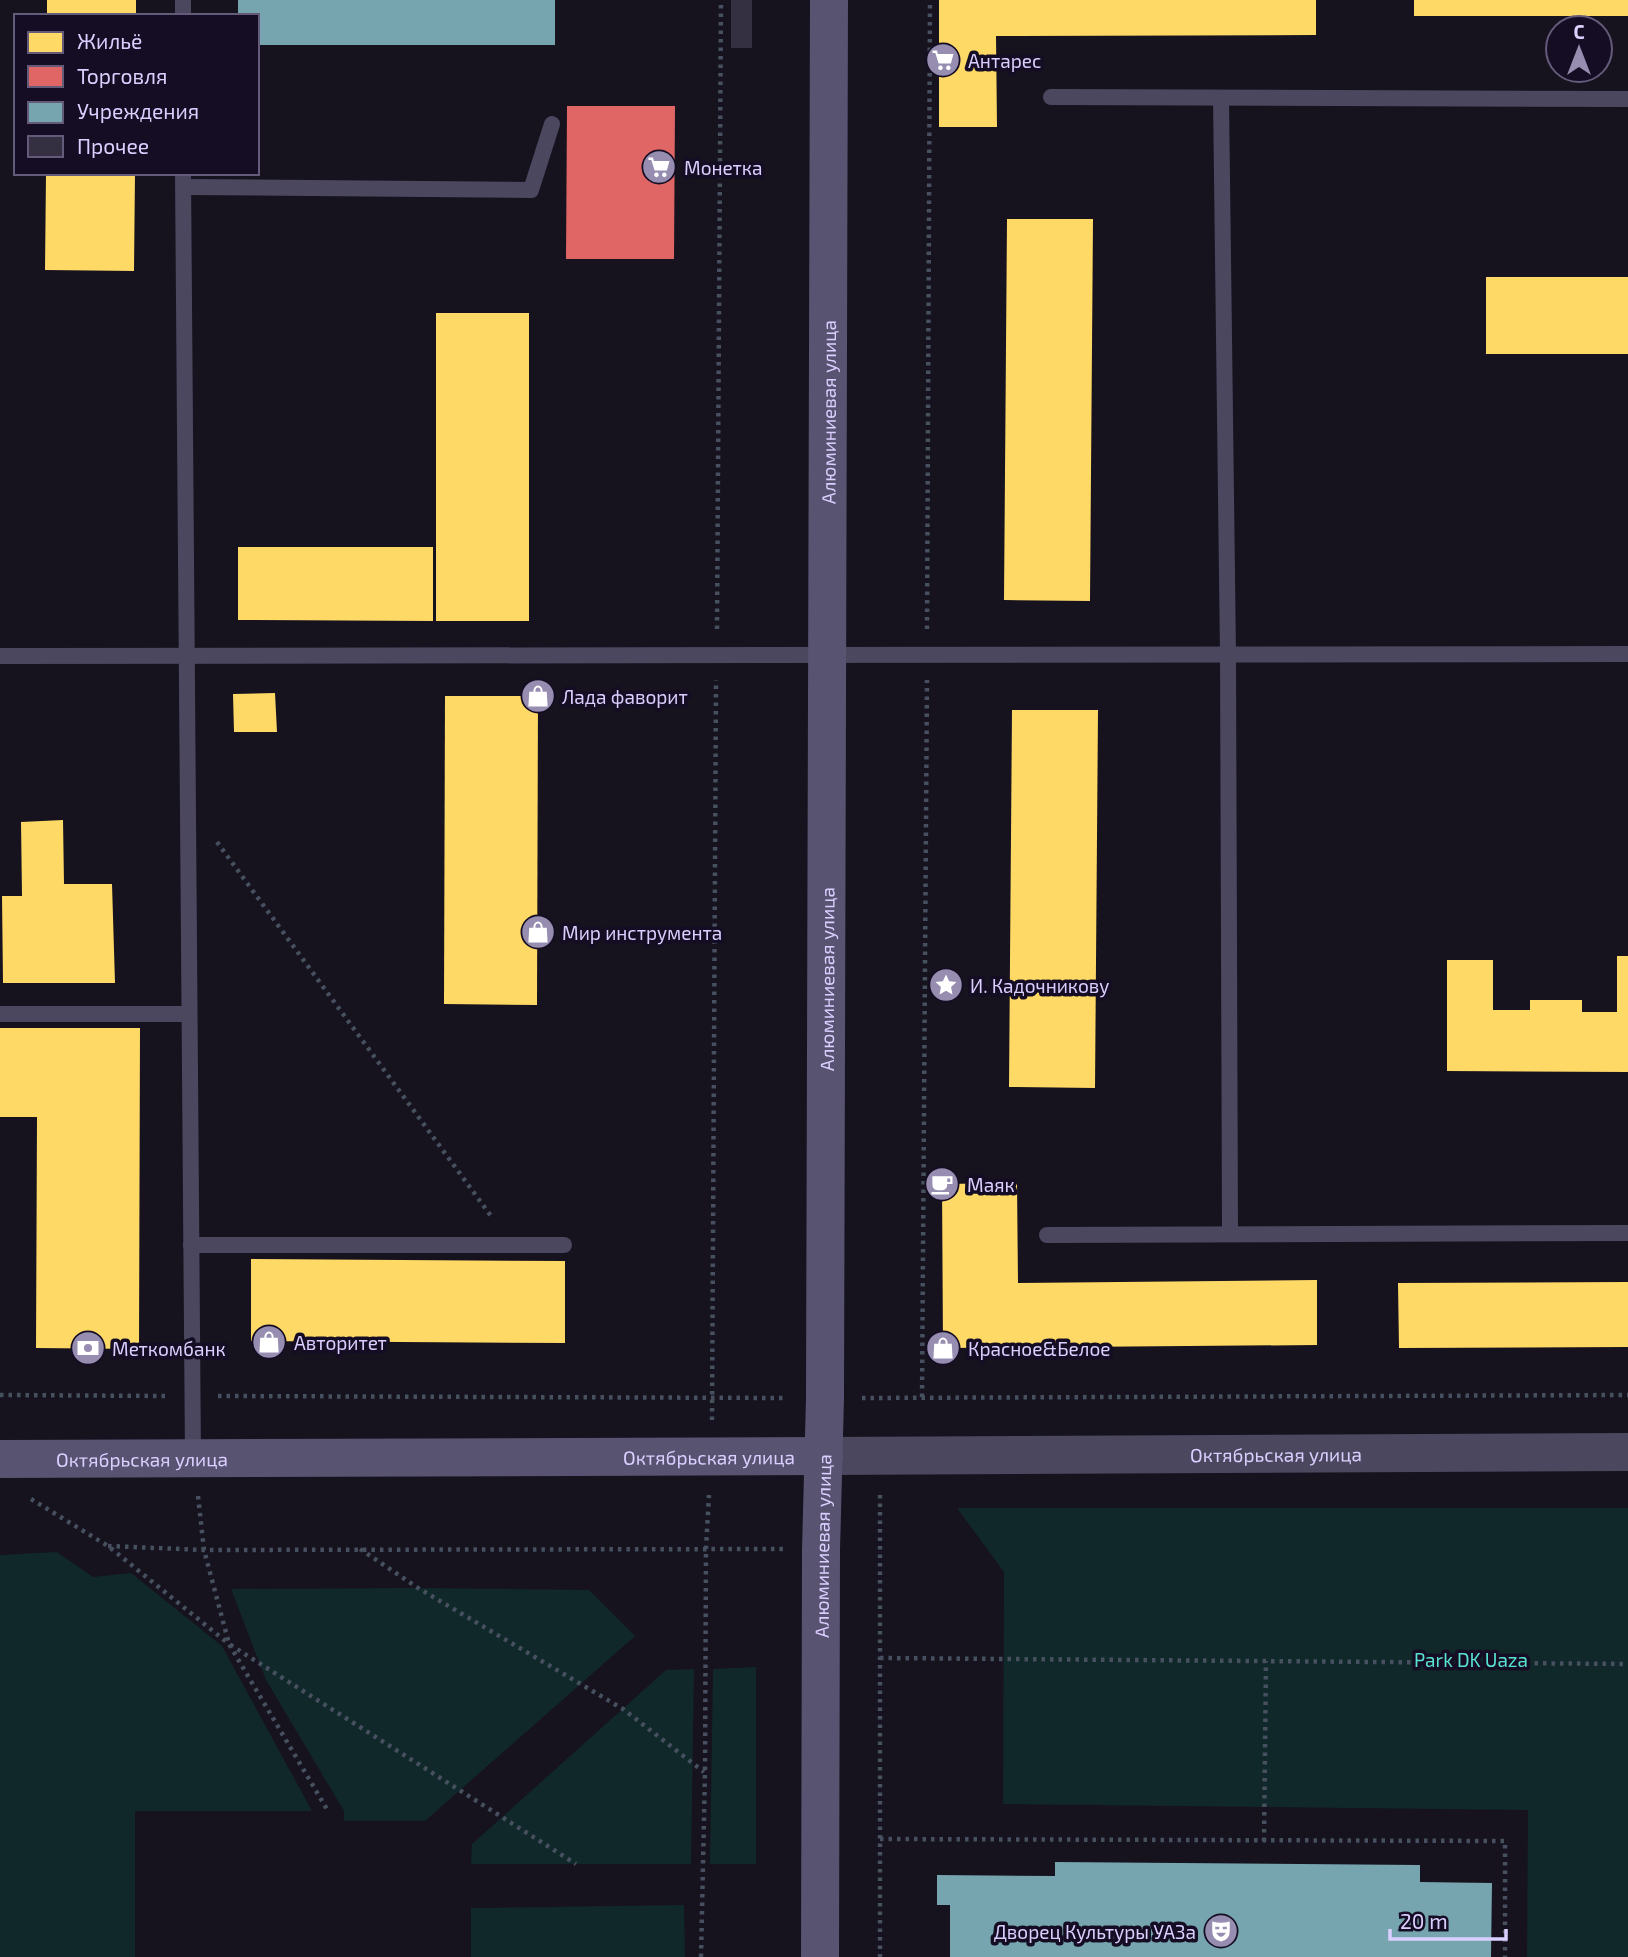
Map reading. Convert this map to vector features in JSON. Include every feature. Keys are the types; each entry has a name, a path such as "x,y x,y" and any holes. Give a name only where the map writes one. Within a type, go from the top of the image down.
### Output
{"main road":[{"name":"Алюминиевая улица","path":"820,1957 829,0"},
{"name":"Октябрьская улица","path":"0,1459 824,1456"}],"street":[{"name":"Октябрьская улица","path":"824,1456 1628,1452"}],"lane":[{"path":"1051,97 1628,99"},
{"path":"1221,98 1228,655 1230,1234"},
{"path":"193,1458 184,180 531,190 552,124"},
{"path":"0,656 1628,654"},
{"path":"0,1014 189,1014"},
{"path":"1047,1235 1628,1233"},
{"path":"191,1245 564,1245"}],"path":[{"path":"701,1957 706,1548 711,1456 721,0"},
{"path":"922,1397 930,0"},
{"path":"187,803 512,1245"},
{"path":"880,1456 880,1957"},
{"path":"193,1458 204,1550 229,1644 328,1811"},
{"path":"22,1493 108,1546 229,1644 576,1864"},
{"path":"108,1546 204,1550 821,1550"},
{"path":"359,1548 418,1588 623,1709 705,1772"},
{"path":"880,1658 1628,1664"},
{"path":"1264,1841 1266,1661"},
{"path":"880,1839 1505,1841 1505,1957"}],"green space":[{"name":"Park DK Uaza","path":"957,1508 1628,1508 1628,1957 1527,1957 1528,1810 1003,1804 1004,1572"},
{"path":"57,1552 93,1577 131,1573 222,1646 312,1811 135,1811 135,1957 0,1957 0,1555"},
{"path":"231,1589 589,1590 635,1636 425,1821 344,1821 344,1811 266,1680"},
{"path":"756,1667 756,1864 710,1864 713,1669"},
{"path":"694,1669 691,1864 471,1864 472,1844 666,1670"},
{"path":"684,1905 685,1957 471,1957 471,1908"}],"building: Жильё":[{"path":"47,0 136,0 136,14 47,14"},
{"path":"939,0 1316,0 1316,35 996,36 997,127 939,127"},
{"path":"1414,0 1628,0 1628,16 1414,16"},
{"path":"46,175 135,175 134,271 45,270"},
{"path":"1007,219 1093,219 1090,601 1004,600"},
{"path":"1486,277 1628,277 1628,354 1486,354"},
{"path":"436,313 529,313 529,621 436,621"},
{"path":"238,547 433,547 433,621 238,620"},
{"path":"275,693 277,732 234,732 233,694"},
{"path":"445,696 538,696 537,1005 444,1004"},
{"path":"1012,710 1098,710 1095,1088 1009,1087"},
{"path":"63,820 64,884 112,884 115,983 3,983 2,896 22,896 21,822"},
{"path":"1617,956 1628,956 1628,1072 1447,1071 1447,960 1493,960 1493,1010 1530,1010 1530,1000 1582,1000 1582,1012 1617,1012"},
{"path":"0,1028 140,1028 139,1349 36,1348 37,1117 0,1117"},
{"path":"1017,1183 1018,1283 1317,1280 1317,1345 943,1348 942,1184"},
{"path":"251,1259 565,1261 565,1343 251,1341"},
{"path":"1628,1282 1628,1347 1399,1348 1398,1283"}],"building: Торговля":[{"path":"567,106 675,106 674,259 566,259"}],"building: Учреждения":[{"path":"238,0 555,0 555,45 259,45 259,14 238,14"},
{"name":"Дворец Культуры УАЗа","path":"1055,1862 1420,1865 1420,1882 1492,1883 1491,1957 950,1957 950,1905 937,1905 937,1875 1055,1876"}],"building: Прочее":[{"path":"731,0 752,0 752,48 731,48"}],"place":[{"name":"Антарес","path":"943,60"},
{"name":"Монетка","path":"659,167"},
{"name":"Лада фаворит","path":"538,696"},
{"name":"Мир инструмента","path":"538,932"},
{"name":"И. Кадочникову","path":"946,985"},
{"name":"Маяк","path":"942,1184"},
{"name":"Авторитет","path":"269,1342"},
{"name":"Меткомбанк","path":"88,1348"},
{"name":"Красное&Белое","path":"943,1348"},
{"name":"Дворец Культуры УАЗа","path":"1221,1931"}]}
